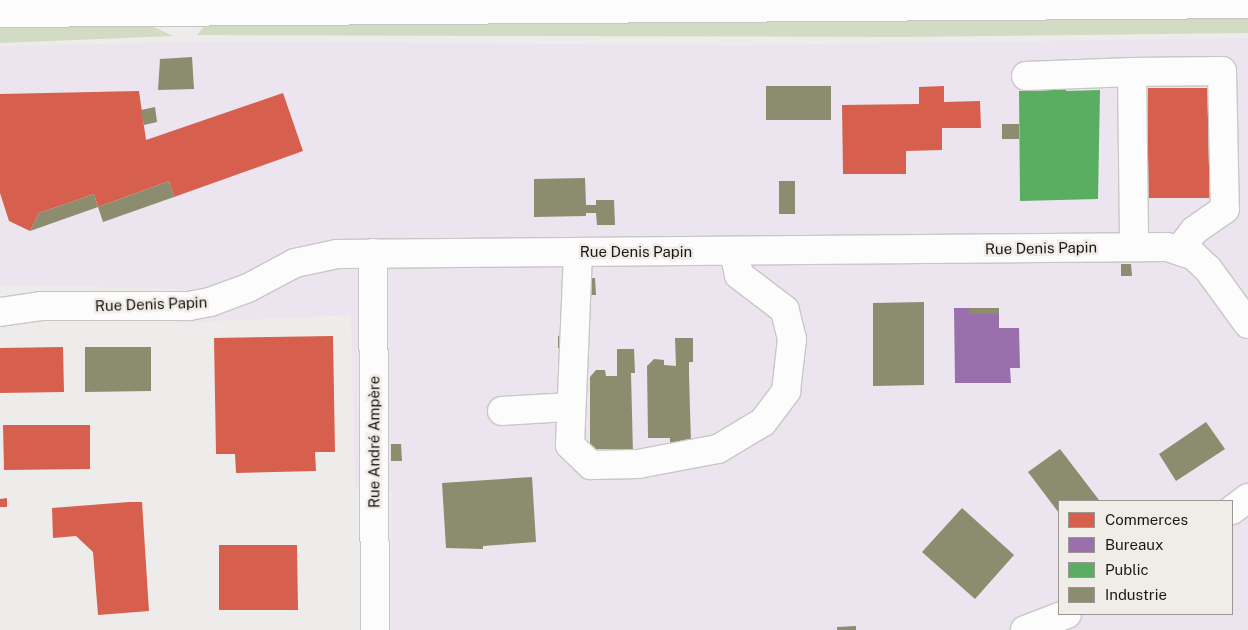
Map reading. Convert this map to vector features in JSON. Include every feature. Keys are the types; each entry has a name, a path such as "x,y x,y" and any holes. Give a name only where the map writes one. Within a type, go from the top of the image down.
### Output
{"street":[{"path":"6,15 674,5 1156,2 1248,4"},
{"path":"1026,76 1222,71 1225,209 1194,231 1180,249 1208,269 1248,324"},
{"path":"1132,72 1134,247"},
{"name":"Rue Denis Papin","path":"0,312 41,306 196,304 226,298 312,258 373,254 1134,247 1180,249"},
{"path":"578,253 570,407 570,445 591,465 638,464 718,449 763,422 786,391 792,339 785,310 739,275 734,252"},
{"name":"Rue André Ampère","path":"373,254 375,630"},
{"path":"502,411 570,407"},
{"path":"1233,509 1248,498"},
{"path":"1025,630 1063,615"}],"shaded area":[{"path":"1248,38 1248,630 391,630 392,491 355,488 351,315 175,323 176,289 0,285 0,46 201,42 738,45"}],"green space":[{"path":"1248,16 1248,33 902,37 197,35 206,24"},
{"path":"147,24 173,36 0,43 0,28"}],"building: Commerces":[{"path":"944,86 944,102 980,101 981,128 942,128 942,150 906,151 906,174 843,174 842,105 919,104 919,87"},
{"path":"1148,88 1212,88 1212,198 1147,198"},
{"path":"139,91 146,140 283,93 303,151 174,197 169,181 98,207 94,194 39,213 30,231 9,221 0,193 0,94"},
{"path":"333,336 335,452 315,452 316,471 236,473 235,454 216,454 214,338"},
{"path":"63,347 64,392 0,393 0,348"},
{"path":"3,425 90,425 90,469 4,470"},
{"path":"7,498 7,507 0,507 0,499"},
{"path":"142,502 149,611 98,615 93,552 76,536 53,538 52,508"},
{"path":"219,545 297,545 298,610 219,610"}],"building: Bureaux":[{"path":"954,308 969,308 969,314 999,314 999,328 1019,328 1020,368 1010,368 1011,383 955,383"}],"building: Public":[{"path":"1042,85 1066,85 1066,91 1100,90 1098,199 1020,201 1019,91 1042,91"}],"building: Industrie":[{"path":"192,57 194,89 158,90 160,59"},
{"path":"766,86 831,86 831,120 766,120"},
{"path":"155,107 157,122 144,125 141,110"},
{"path":"1002,124 1019,124 1019,139 1002,139"},
{"path":"585,178 586,205 596,205 596,200 614,200 615,225 597,225 596,213 586,213 586,216 534,217 534,179"},
{"path":"169,181 174,197 103,222 98,207"},
{"path":"779,181 795,181 795,214 779,214"},
{"path":"94,194 98,207 30,231 39,213"},
{"path":"1121,264 1131,264 1132,276 1121,276"},
{"path":"595,278 596,295 580,295 580,279"},
{"path":"924,302 924,385 873,386 873,303"},
{"path":"969,308 999,308 999,314 969,314"},
{"path":"566,335 567,348 558,348 558,336"},
{"path":"675,338 693,338 693,362 689,362 691,443 670,444 670,438 648,438 647,366 654,359 664,360 664,365 676,366"},
{"path":"85,347 151,347 151,391 85,392"},
{"path":"617,349 634,349 635,373 631,373 633,454 612,455 612,449 590,449 590,377 596,370 605,370 606,376 617,376"},
{"path":"1206,422 1225,449 1176,481 1159,454"},
{"path":"391,444 401,444 402,461 391,461"},
{"path":"1060,449 1099,500 1058,500 1058,512 1028,472"},
{"path":"532,477 536,542 483,546 483,549 446,548 442,483"},
{"path":"962,508 1014,555 975,599 922,552"},
{"path":"856,626 856,630 837,630 837,627"}]}
